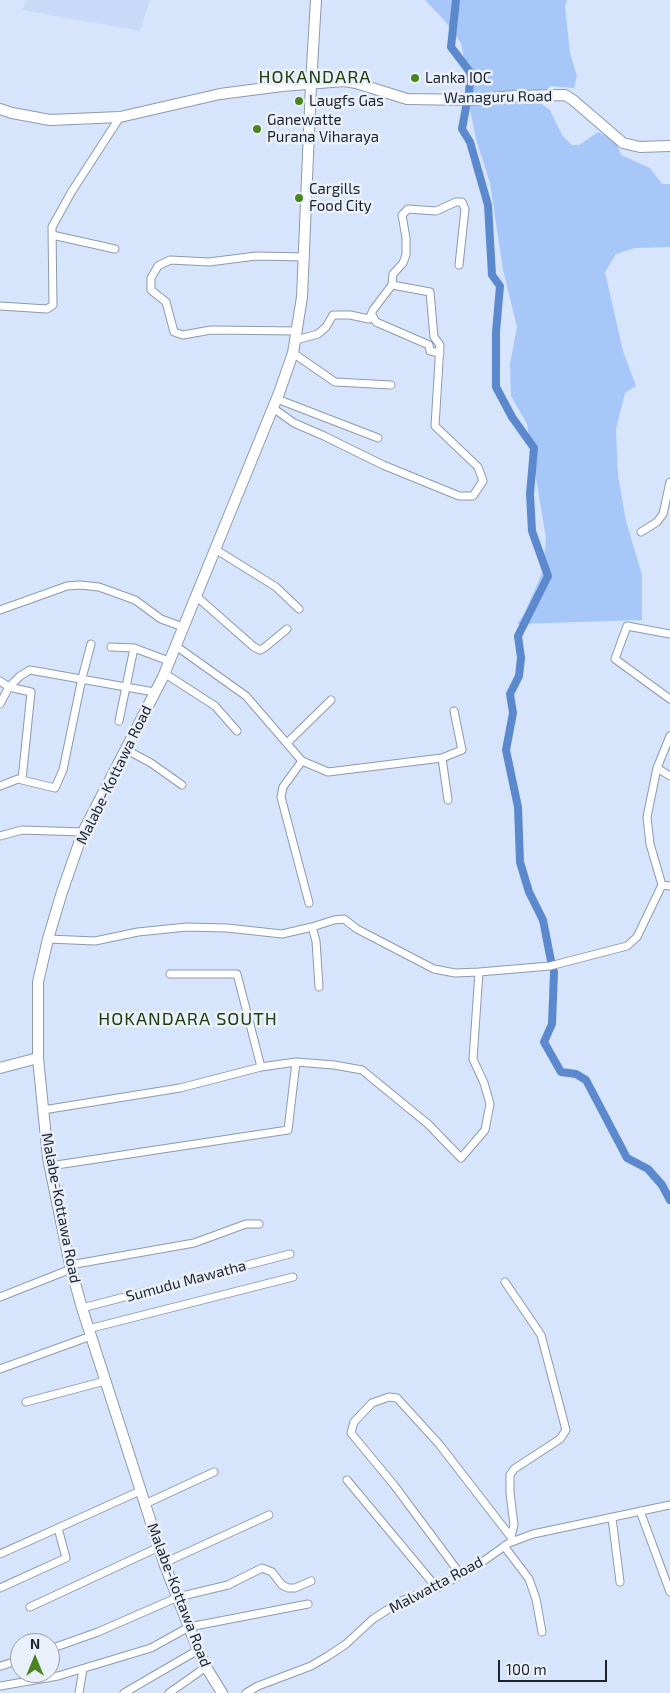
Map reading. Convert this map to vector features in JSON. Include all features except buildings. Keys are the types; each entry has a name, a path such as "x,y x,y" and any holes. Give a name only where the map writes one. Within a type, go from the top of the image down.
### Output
{"main road":[{"name":"Malabe-Kottawa Road","path":"222,1693 198,1650 164,1563 82,1308 71,1267 50,1166 43,1110 38,1058 38,982 62,892 84,832 176,646 275,403 293,353 302,298 316,0"},
{"name":"Wanaguru Road","path":"0,109 50,120 120,117 220,94 344,81 407,99 470,100 514,96 565,96 573,100 623,142 640,148 670,146"},
{"path":"0,1068 38,1058"}],"street":[{"path":"0,306 46,309 53,305 52,227 72,191 120,117"},
{"path":"440,353 430,351 429,345 376,322 372,315 373,310 392,285 393,274 403,263 406,254 406,238 402,216 408,209 436,211 456,202 462,202 465,209 459,265"},
{"path":"52,235 115,249"},
{"path":"304,257 256,256 209,262 170,260 158,266 151,278 151,290 166,302 174,332 183,335 211,330 297,336 318,334 333,315 369,318 372,315"},
{"path":"275,403 294,423 383,465 459,496 473,496 483,481 478,467 435,426 440,345 434,337 430,292 392,285"},
{"path":"293,353 335,382 391,385"},
{"path":"275,403 378,438"},
{"path":"641,532 657,522 663,514 670,482"},
{"path":"215,550 276,587 299,609"},
{"path":"0,610 67,586 80,585 99,587 135,600 162,619 183,627"},
{"path":"196,596 254,647 260,650 287,629"},
{"path":"670,634 627,626 615,659 670,699"},
{"path":"0,786 18,779 55,788 63,770 82,678 92,644"},
{"path":"176,646 246,696 302,761 328,772 442,758 462,750 454,711"},
{"path":"111,648 134,648 169,661"},
{"path":"118,721 134,648"},
{"path":"0,704 9,687 20,676 30,670 154,692"},
{"path":"164,673 215,706 237,731"},
{"path":"0,681 9,687 31,692 22,780"},
{"path":"287,743 331,700"},
{"path":"48,939 95,941 138,932 187,927 227,928 282,934 344,919 357,929 434,969 455,973 550,966 627,946 637,937 662,885 650,844 647,818 657,768 670,736"},
{"path":"125,749 151,763 182,785"},
{"path":"442,758 448,800"},
{"path":"302,761 283,787 281,797 309,903"},
{"path":"657,768 670,776"},
{"path":"0,836 22,830 84,832"},
{"path":"662,885 670,886"},
{"path":"312,927 316,941 319,987"},
{"path":"43,1110 180,1088 261,1067 296,1062 334,1065 362,1070 428,1124 461,1158 485,1130 490,1104 484,1083 473,1059 478,972"},
{"path":"170,974 237,974 261,1067"},
{"path":"50,1166 288,1130 296,1062"},
{"path":"0,1296 71,1267 194,1243 246,1224 259,1224"},
{"name":"Sumudu Mawatha","path":"82,1308 290,1254"},
{"path":"0,1369 90,1333 294,1277"},
{"path":"505,1282 541,1335 566,1430 560,1439 514,1469 510,1475 514,1525 512,1539"},
{"path":"26,1402 105,1380"},
{"path":"461,1575 394,1485 351,1433 354,1422 372,1403 389,1397 397,1398 439,1444 512,1539"},
{"path":"144,1504 214,1472"},
{"path":"347,1480 436,1588"},
{"path":"0,1554 140,1491"},
{"name":"Malwatta Road","path":"246,1693 258,1686 311,1666 346,1644 373,1619 401,1601 436,1588 461,1575 475,1567 512,1539 670,1505"},
{"path":"640,1511 670,1592"},
{"path":"164,1563 269,1515"},
{"path":"612,1518 620,1582"},
{"path":"0,1588 66,1558 58,1528"},
{"path":"504,1546 529,1579 536,1599 542,1632"},
{"path":"30,1606 159,1547"},
{"path":"60,1645 98,1632 178,1598 228,1585 262,1568 272,1572 282,1585 288,1588 295,1588 311,1580"},
{"path":"0,1686 33,1682 151,1648 189,1627 308,1604"},
{"path":"124,1693 198,1650"},
{"path":"169,1693 206,1667"},
{"path":"79,1693 83,1669"}],"shaded area":[{"path":"27,0 150,0 140,31 22,10"},
{"path":"425,0 567,0 565,6 570,53 577,76 574,88 550,86 543,99 543,105 550,110 562,135 572,145 579,145 598,132 616,141 621,155 650,168 662,184 670,184 670,247 635,248 616,254 605,272 623,351 636,386 625,393 616,429 618,476 626,521 642,575 642,620 517,624 524,614 543,571 546,538 527,424 511,396 510,364 517,327 503,270 490,183 476,139 466,90 467,76 461,43 445,21"}],"waterway":[{"path":"456,0 451,47 470,72 469,95"},
{"path":"466,107 462,129 470,142 488,205 492,275 500,286 496,332 496,387 512,417 534,448 530,494 532,531 548,576 518,636 521,658 519,676 510,694 513,713 506,750 518,807 520,862 529,892 543,920 551,961"},
{"path":"554,972 552,1024 544,1042 561,1072 576,1074 586,1080 627,1158 648,1169 662,1185 670,1200"}],"place":[{"name":"Lanka IOC","path":"415,78"},
{"name":"Laugfs Gas","path":"299,101"},
{"name":"Ganewatte Purana Viharaya","path":"257,129"},
{"name":"Cargills Food City","path":"299,198"}],"district":[{"name":"HOKANDARA","path":"315,77"},
{"name":"HOKANDARA SOUTH","path":"188,1019"}]}
